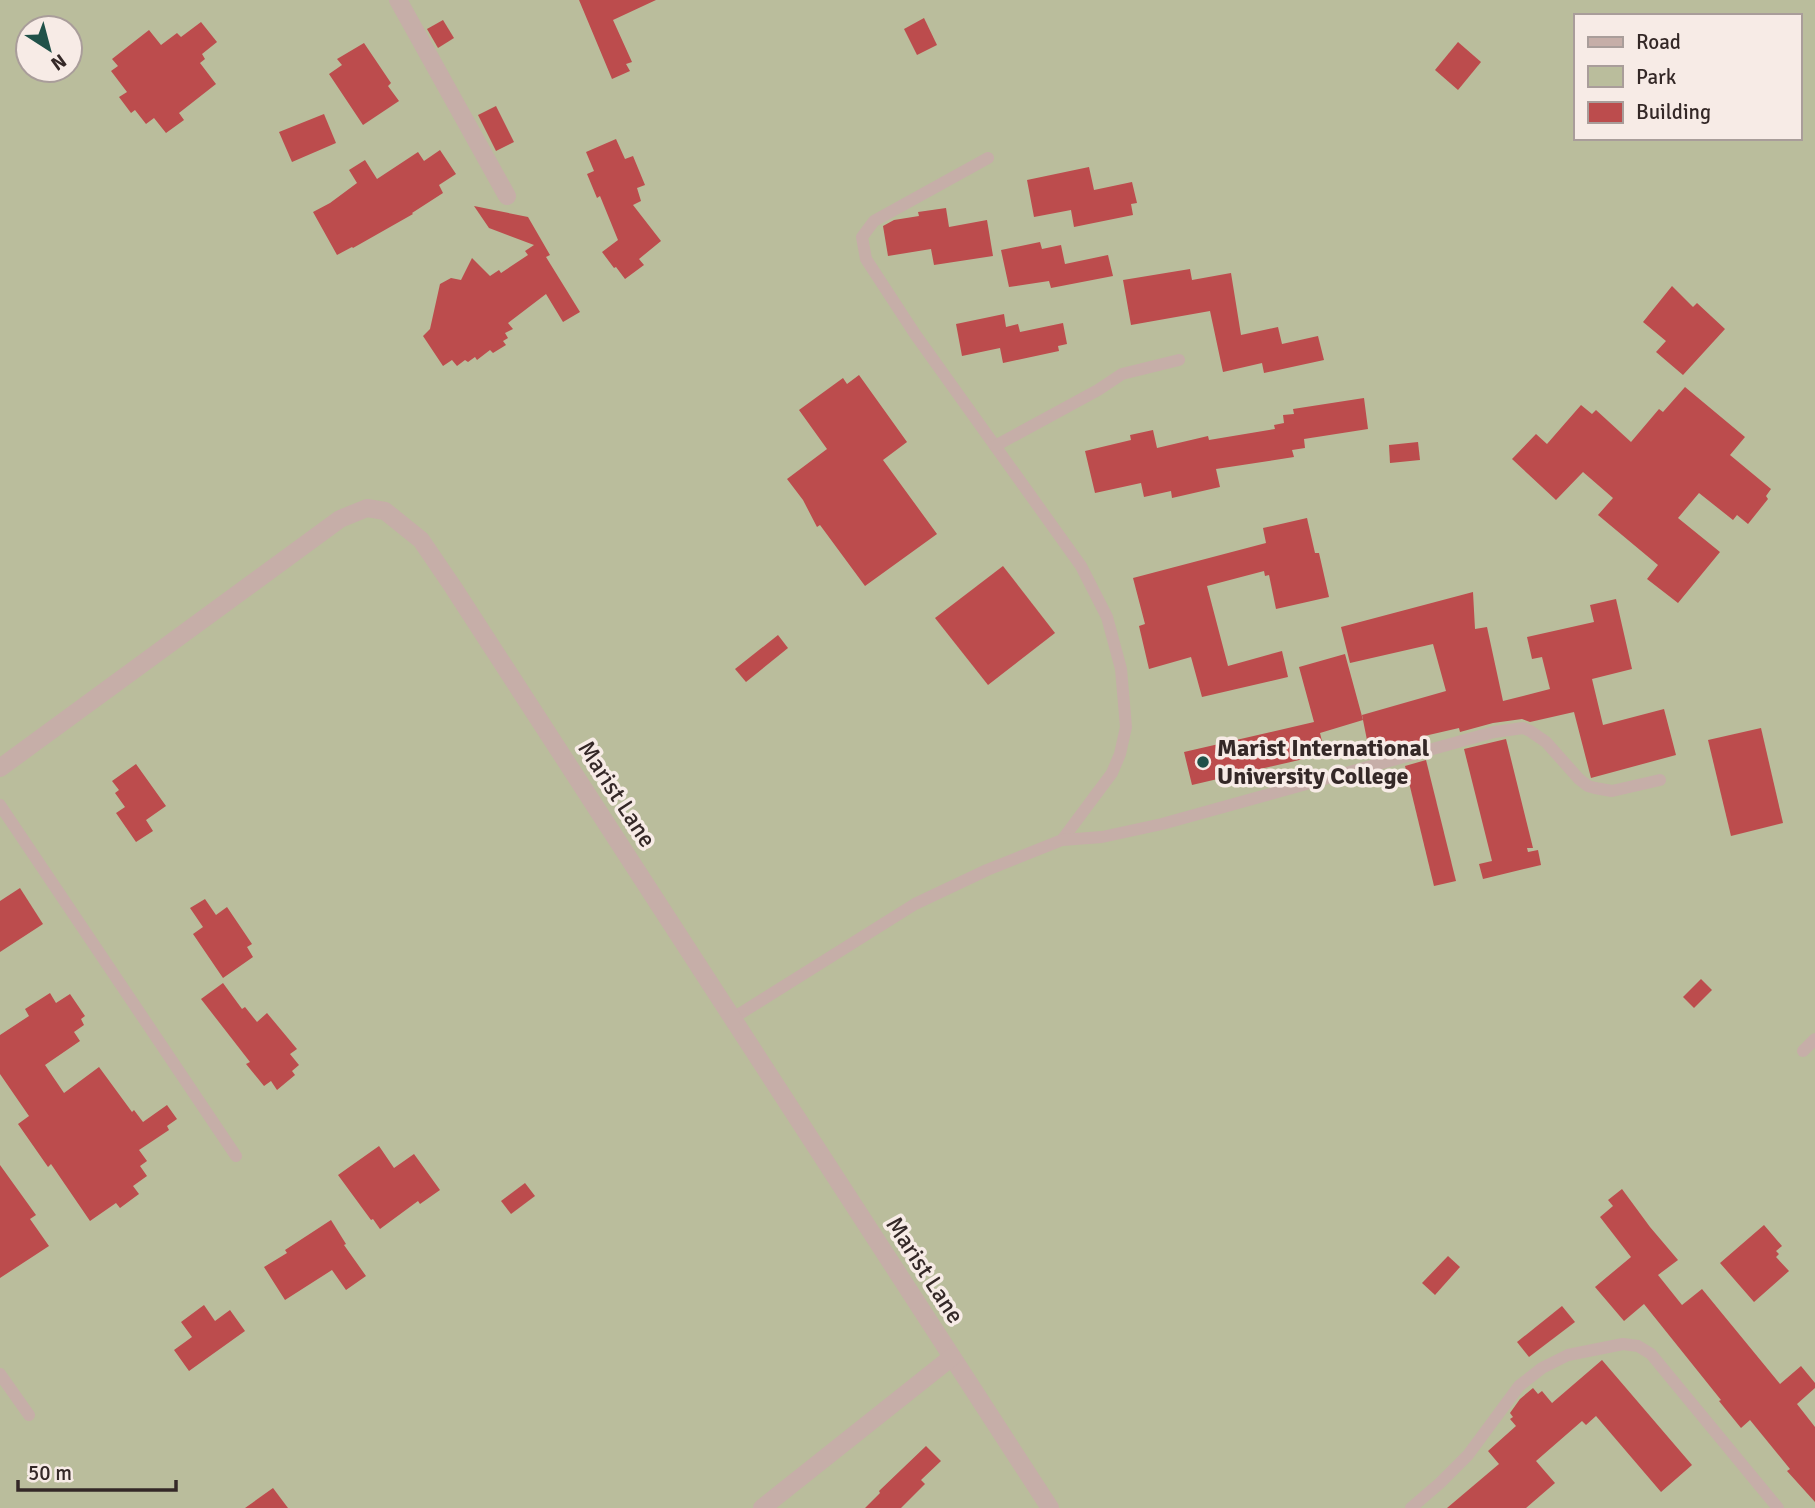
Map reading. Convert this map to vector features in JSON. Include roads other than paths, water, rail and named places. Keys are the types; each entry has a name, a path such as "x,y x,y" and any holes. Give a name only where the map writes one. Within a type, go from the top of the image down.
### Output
{"street":[{"path":"398,0 507,196"},
{"name":"Marist Lane","path":"0,768 340,519 367,508 385,511 421,540 1050,1508"},
{"path":"762,1508 952,1357"}],"lane":[{"path":"988,158 874,221 862,237 866,259 915,334 1081,566 1107,617 1121,669 1126,727 1112,773 1062,840"},
{"path":"995,446 1122,374 1179,360"},
{"path":"733,1018 915,904 987,870 1062,840 1102,837 1162,824 1493,732 1523,728 1546,742 1578,779 1588,786 1612,791 1660,780"},
{"path":"0,805 236,1156"},
{"path":"1803,1051 1815,1039"},
{"path":"1411,1508 1468,1455 1519,1386 1542,1368 1568,1356 1623,1344 1638,1346 1651,1354 1778,1508"},
{"path":"0,1374 29,1415"}],"place":[{"name":"Marist International University College","path":"1203,762"}]}
